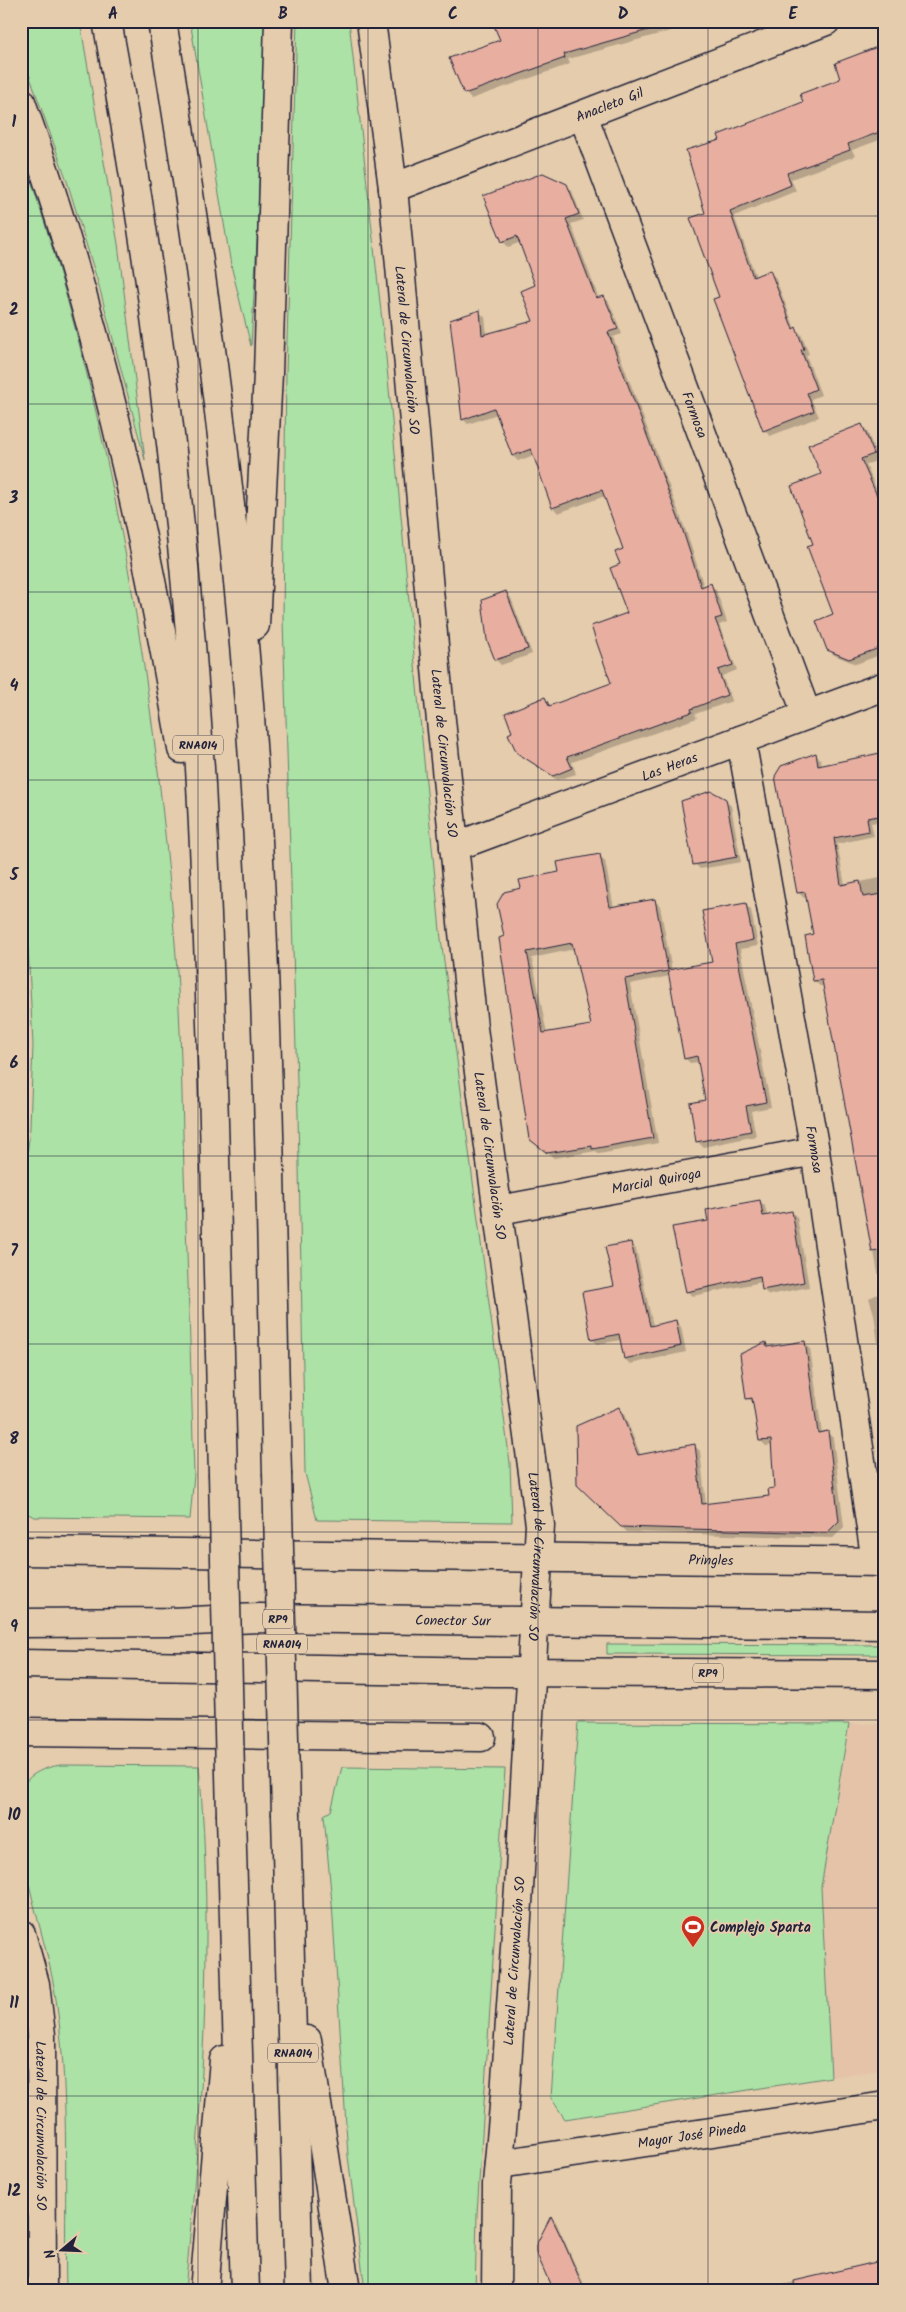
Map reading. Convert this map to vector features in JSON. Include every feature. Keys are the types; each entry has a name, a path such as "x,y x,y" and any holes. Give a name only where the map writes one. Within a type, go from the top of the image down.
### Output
{"main road":[{"name":"RNA014","path":"107,21 130,148 173,462 196,724 205,884 212,1066 245,2291"},
{"name":"RNA014","path":"162,21 195,224 213,357 229,484 250,706 264,950 299,2291"},
{"path":"250,706 260,570 279,21"},
{"name":"Lateral de Circunvalación SO","path":"371,21 393,188 454,847 473,1028 540,1525 520,1888 499,2164 496,2219 496,2291"},
{"name":"Anacleto Gil","path":"393,188 826,21"},
{"path":"21,102 83,291 135,500 159,617 205,884"},
{"name":"Formosa","path":"582,115 807,715"},
{"name":"Las Heras","path":"454,847 885,686"},
{"name":"Formosa","path":"741,740 814,1151 881,1562"},
{"name":"Marcial Quiroga","path":"499,1210 814,1151"},
{"name":"Pringles","path":"21,1552 881,1562"},
{"name":"Conector Sur","path":"21,1623 171,1622 258,1618 885,1625"},
{"name":"RP9","path":"21,1664 532,1672 885,1674"},
{"path":"21,1732 481,1737"},
{"path":"289,1924 346,2291"},
{"name":"Lateral de Circunvalación SO","path":"21,1934 35,1984 42,2058 31,2138 42,2291"},
{"path":"204,2291 235,1940"},
{"name":"Mayor José Pineda","path":"499,2164 885,2106"}],"shaded area":[{"path":"849,1724 885,1724 885,2069 831,2077 821,1887"}],"green space":[{"path":"21,21 80,21 118,244 145,460 99,286 66,178 21,52"},
{"path":"190,21 265,21 257,242 251,346 231,265"},
{"path":"297,21 349,21 386,357 440,931 510,1463 512,1522 317,1520 305,1473 298,1114 283,619 286,372"},
{"path":"21,151 53,249 80,348 104,448 124,548 156,751 167,853 179,1010 194,1475 190,1519 35,1517 21,1511 21,1219 30,1127 33,1045 21,807"},
{"path":"607,1644 885,1645 885,1655 607,1654"},
{"name":"Complejo Sparta","path":"578,1723 849,1724 821,1887 831,2077 565,2119 551,2098"},
{"path":"61,1765 199,1766 204,1832 206,1963 201,2095 185,2291 66,2291 66,2148 61,2041 53,1980 27,1874 22,1848 20,1821 21,1794 26,1782 30,1777 42,1770"},
{"path":"342,1767 505,1769 477,2214 475,2291 365,2291 348,2156 332,1903 324,1815 331,1811"}],"building":[{"path":"492,21 654,21 655,28 564,54 565,58 464,94 449,58 500,40"},
{"path":"885,44 885,130 848,144 850,150 787,173 791,185 730,211 753,277 770,270 793,329 796,327 804,349 801,350 816,389 807,393 814,411 763,431 713,299 719,297 690,218 705,213 686,150 720,140 718,135 803,102 800,94 840,79 835,63"},
{"path":"543,173 567,184 579,214 566,219 596,298 604,296 618,329 608,332 682,528 701,587 711,583 722,617 715,619 733,665 718,670 727,695 691,709 692,712 567,757 572,768 553,776 517,753 508,734 512,732 505,713 545,697 549,706 611,683 591,626 627,613 610,568 620,564 615,552 623,549 602,490 552,508 531,449 512,456 494,408 462,420 450,320 480,310 482,335 533,321 521,291 535,285 517,236 502,242 483,196"},
{"path":"862,424 874,454 861,459 885,514 885,646 849,659 827,650 816,621 833,614 807,546 813,544 791,486 821,474 808,445"},
{"path":"506,591 528,649 495,660 487,640 482,600"},
{"path":"885,752 885,815 867,818 869,831 834,838 841,885 860,881 863,897 882,894 885,912 885,1250 872,1252 822,980 813,981 805,936 813,934 805,892 797,893 775,776 781,766 816,753 818,766"},
{"path":"711,791 726,799 737,857 693,865 681,801"},
{"path":"600,854 610,907 655,899 668,970 712,962 702,911 746,903 753,940 735,944 766,1102 746,1106 751,1131 696,1142 690,1103 705,1100 697,1056 684,1059 668,971 625,979 653,1138 592,1149 592,1146 547,1153 529,1139 499,938 504,936 497,904 504,892 521,888 519,880 559,872 557,862","holes":["572,943 591,1025 543,1033 527,952"]},
{"path":"760,1200 763,1216 792,1211 804,1282 762,1290 760,1276 686,1292 672,1227 708,1221 706,1210"},
{"path":"631,1242 650,1326 676,1320 681,1346 624,1359 619,1334 591,1340 582,1292 614,1286 605,1247"},
{"path":"805,1341 818,1433 828,1431 839,1521 827,1533 621,1527 577,1485 576,1426 619,1407 638,1455 695,1444 702,1504 769,1496 768,1489 774,1488 771,1440 759,1441 752,1398 746,1399 740,1354 766,1342 767,1347"},
{"path":"551,2216 585,2291 553,2291 536,2252 536,2245"},
{"path":"885,2260 885,2291 795,2291 794,2281"}],"place":[{"name":"Complejo Sparta","path":"693,1948"}]}
